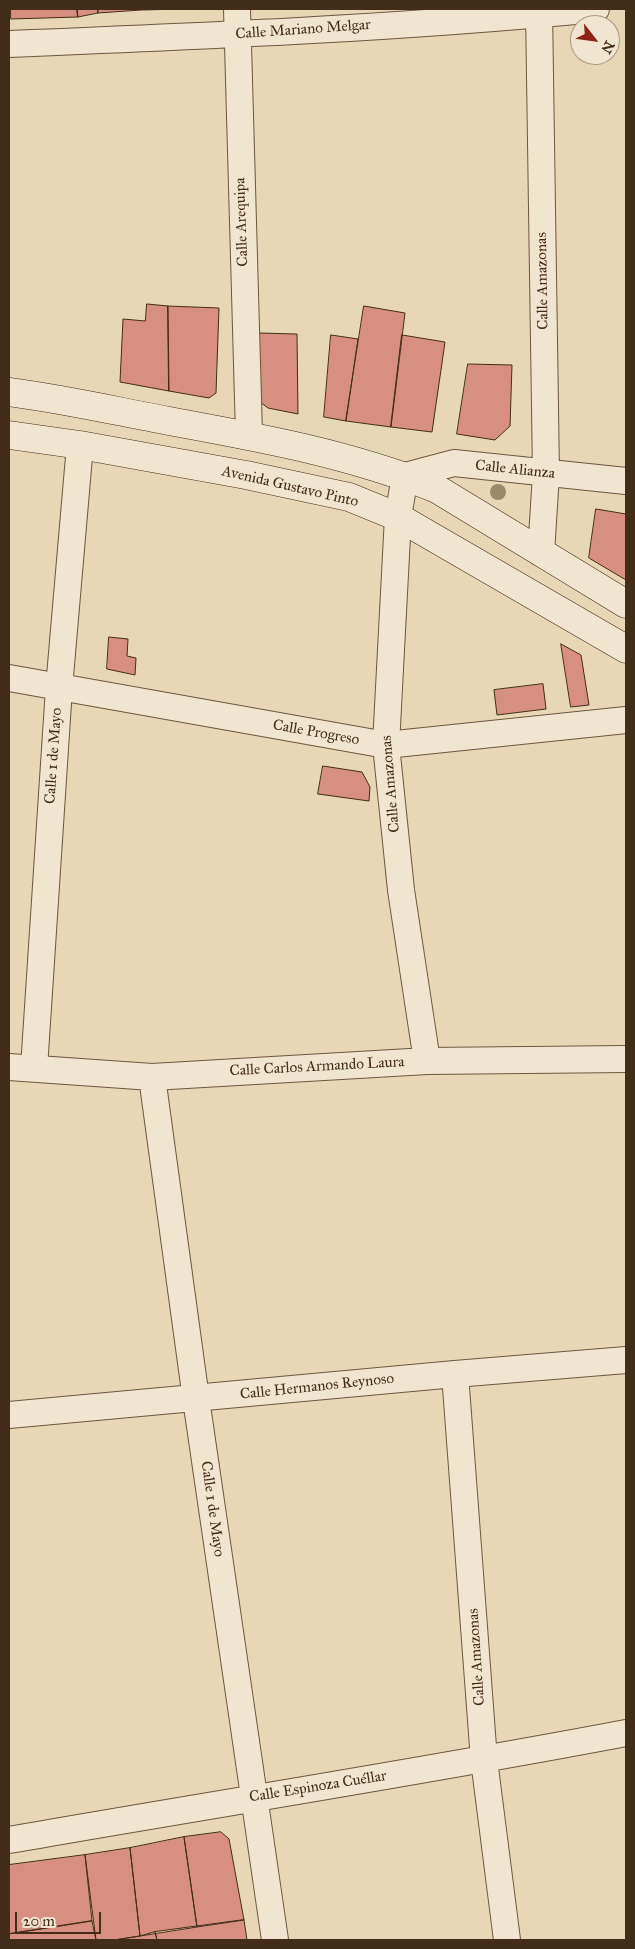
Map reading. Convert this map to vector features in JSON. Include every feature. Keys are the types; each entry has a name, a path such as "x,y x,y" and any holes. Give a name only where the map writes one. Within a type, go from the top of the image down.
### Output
{"main road":[{"path":"9,392 305,446 364,462 405,476 437,489 626,604"},
{"name":"Avenida Gustavo Pinto","path":"9,435 246,475 350,497 398,517 626,649"}],"street":[{"name":"Calle Arequipa","path":"237,9 236,34 249,435"},
{"name":"Calle Mariano Melgar","path":"9,44 236,34 596,9"},
{"name":"Calle Amazonas","path":"539,12 546,474 542,553"},
{"name":"Calle 1 de Mayo","path":"21,1067 59,688 80,446"},
{"name":"Calle Alianza","path":"405,476 454,463 626,482"},
{"name":"Calle Amazonas","path":"405,476 398,517 386,746 402,890 427,1061"},
{"name":"Calle Progreso","path":"9,678 386,746 626,720"},
{"name":"Calle Carlos Armando Laura","path":"21,1067 152,1077 427,1061 626,1059"},
{"name":"Calle 1 de Mayo","path":"152,1077 196,1399 275,1940"},
{"name":"Calle Hermanos Reynoso","path":"9,1415 626,1360"},
{"name":"Calle Amazonas","path":"455,1374 484,1760 507,1940"},
{"name":"Calle Espinoza Cuéllar","path":"9,1840 254,1797 484,1760 626,1733"}],"building":[{"path":"11,9 77,9 78,17 11,19"},
{"path":"77,9 98,9 98,13 78,17"},
{"path":"98,9 141,9 141,10 98,13"},
{"path":"141,9 184,9 141,10"},
{"path":"147,304 168,306 169,391 120,382 123,319 145,321"},
{"path":"168,306 219,308 216,393 209,398 169,391"},
{"path":"364,306 405,313 391,427 346,421"},
{"path":"259,333 297,334 298,414 268,408 260,402"},
{"path":"331,335 358,339 346,421 324,417"},
{"path":"402,335 445,342 432,432 391,427"},
{"path":"468,364 512,365 510,426 495,440 457,434"},
{"path":"596,509 626,514 626,580 589,558"},
{"path":"109,637 128,639 127,656 136,658 135,675 107,669"},
{"path":"561,644 581,655 589,705 571,707"},
{"path":"543,684 546,709 497,715 494,690"},
{"path":"323,766 362,772 370,787 369,801 318,794"},
{"path":"221,1832 229,1839 244,1920 197,1927 184,1837"},
{"path":"184,1837 197,1927 140,1936 130,1848"},
{"path":"130,1848 140,1936 114,1940 96,1940 85,1855"},
{"path":"85,1855 92,1921 9,1934 9,1865"},
{"path":"244,1920 247,1940 157,1940 155,1932"},
{"path":"92,1921 96,1940 9,1940 9,1934"},
{"path":"155,1932 157,1940 114,1940 140,1936"}]}
